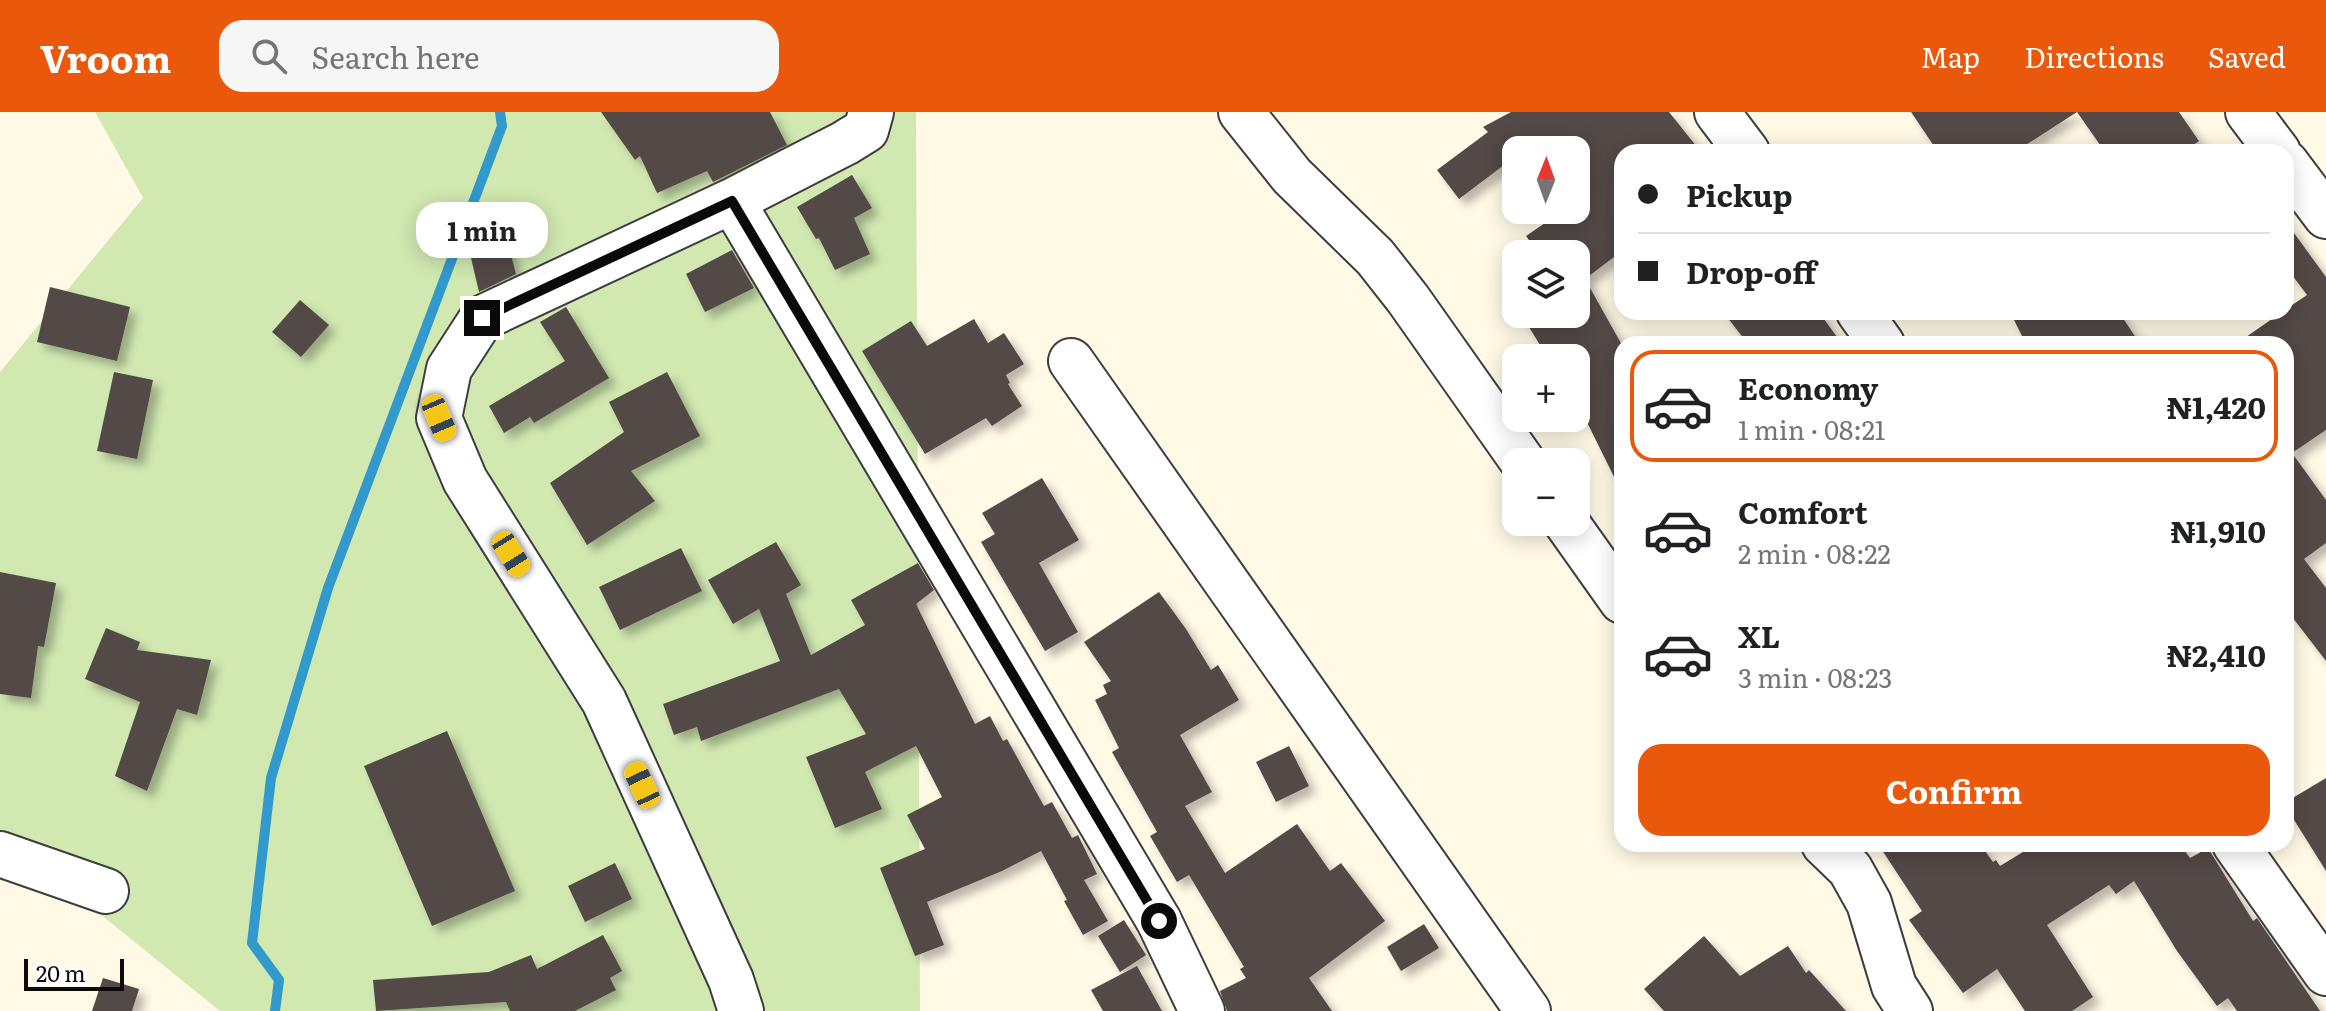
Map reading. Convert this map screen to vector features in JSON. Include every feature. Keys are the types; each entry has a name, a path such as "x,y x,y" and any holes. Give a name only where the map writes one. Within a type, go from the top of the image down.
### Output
{"street":[{"path":"741,1011 731,980 604,701 465,480 439,418 449,369 482,318 732,201 845,143 866,130 871,112"},
{"path":"1241,112 1292,176 1383,268 1513,448"},
{"path":"1717,112 1741,144"},
{"path":"2248,112 2272,144"},
{"path":"2294,174 2326,216"},
{"path":"732,201 1159,921 1202,1011"},
{"path":"1071,361 1528,1011"},
{"path":"1576,536 1614,590"},
{"path":"1832,852 1850,869 1869,903 1894,986 1910,1011"},
{"path":"2241,852 2326,973"},
{"path":"0,854 106,891"}],"green space":[{"path":"95,112 916,112 920,1011 220,1011 0,833 0,372 143,198"}],"building":[{"path":"601,112 770,112 787,145 713,182 707,171 657,193 640,156 635,160"},
{"path":"1511,112 1669,112 1695,144 1614,144 1614,257 1590,275 1590,240 1529,240 1526,236 1544,224 1590,224 1590,136 1502,136 1502,167 1459,199 1437,170 1488,132 1483,127"},
{"path":"1911,112 2077,112 2027,144 1933,144"},
{"path":"2077,112 2179,112 2199,141 2195,144 2099,144"},
{"path":"852,175 872,208 854,218 870,254 835,270 819,238 816,239 797,207"},
{"path":"2294,233 2326,277 2326,430 2294,452 2294,336 2248,336 2270,320 2294,320 2294,304 2307,295 2294,278"},
{"path":"506,236 516,274 479,292 468,245"},
{"path":"732,250 754,288 705,312 686,274"},
{"path":"50,287 130,307 117,361 37,342"},
{"path":"1590,288 1617,336 1614,336 1614,477 1590,428 1590,344 1539,344 1530,328 1590,328"},
{"path":"300,300 329,325 301,357 272,332"},
{"path":"566,307 609,378 534,423 530,417 504,433 489,406 565,361 540,322"},
{"path":"974,319 988,343 1004,333 1024,364 1006,375 1022,406 992,426 986,418 925,454 862,351 911,321 927,346"},
{"path":"1729,320 1825,320 1836,336 1742,336"},
{"path":"2014,320 2124,320 2135,336 2022,336"},
{"path":"114,372 153,380 137,459 97,451"},
{"path":"667,372 700,436 631,471 655,501 587,545 550,483 624,432 609,402"},
{"path":"2294,456 2326,500 2326,543 2304,559 2326,588 2326,661 2294,619"},
{"path":"1042,478 1079,540 1039,563 1078,632 1045,651 981,542 995,534 982,513"},
{"path":"776,542 801,585 786,594 811,655 865,625 851,600 918,563 934,590 916,604 975,724 990,716 1003,741 1007,739 1044,806 1052,802 1072,838 1078,835 1097,874 1084,880 1108,921 1083,935 1041,851 927,902 944,945 915,956 880,868 925,849 907,815 942,797 916,746 865,772 882,809 835,828 806,757 866,734 839,689 701,741 697,727 674,735 663,704 780,661 759,609 733,624 708,580"},
{"path":"681,548 702,591 620,630 599,587"},
{"path":"0,572 56,583 44,647 38,646 31,698 0,694"},
{"path":"1159,592 1211,670 1218,665 1239,700 1180,735 1212,792 1185,806 1225,873 1297,824 1330,871 1341,863 1385,921 1309,978 1332,1011 1227,1011 1220,991 1246,978 1240,969 1244,967 1189,875 1177,882 1150,836 1157,832 1112,752 1119,748 1095,700 1107,694 1103,685 1111,681 1084,642"},
{"path":"106,628 140,642 137,650 211,660 197,715 177,709 147,791 115,776 140,702 85,679"},
{"path":"447,731 515,891 432,926 364,766"},
{"path":"1289,746 1309,786 1276,802 1256,762"},
{"path":"2326,778 2326,871 2294,820 2294,797"},
{"path":"1883,852 1986,852 2000,866 2023,852 2186,852 2190,858 2201,852 2210,852 2253,921 2257,918 2320,1011 2237,1011 2228,998 2217,1006 2177,951 2134,881 2116,894 2109,885 2047,925 2093,997 2072,1011 2025,1011 1997,969 1963,993 1909,920 1922,911"},
{"path":"615,863 632,899 585,922 568,886"},
{"path":"1124,920 1146,955 1120,972 1098,936"},
{"path":"1424,924 1439,948 1401,971 1387,947"},
{"path":"603,935 622,971 610,978 616,990 575,1011 510,1011 506,1002 376,1011 373,980 489,972 531,955 537,969"},
{"path":"1704,936 1740,976 1788,946 1806,973 1809,970 1846,1011 1664,1011 1644,989"},
{"path":"1137,966 1162,1011 1103,1011 1091,990"},
{"path":"103,978 139,989 132,1011 92,1011"}],"waterway":[{"path":"275,1011 279,980 252,943 271,778 328,588 502,126 500,112"}],"route":[{"path":"482,318 732,201 1159,921"}]}
